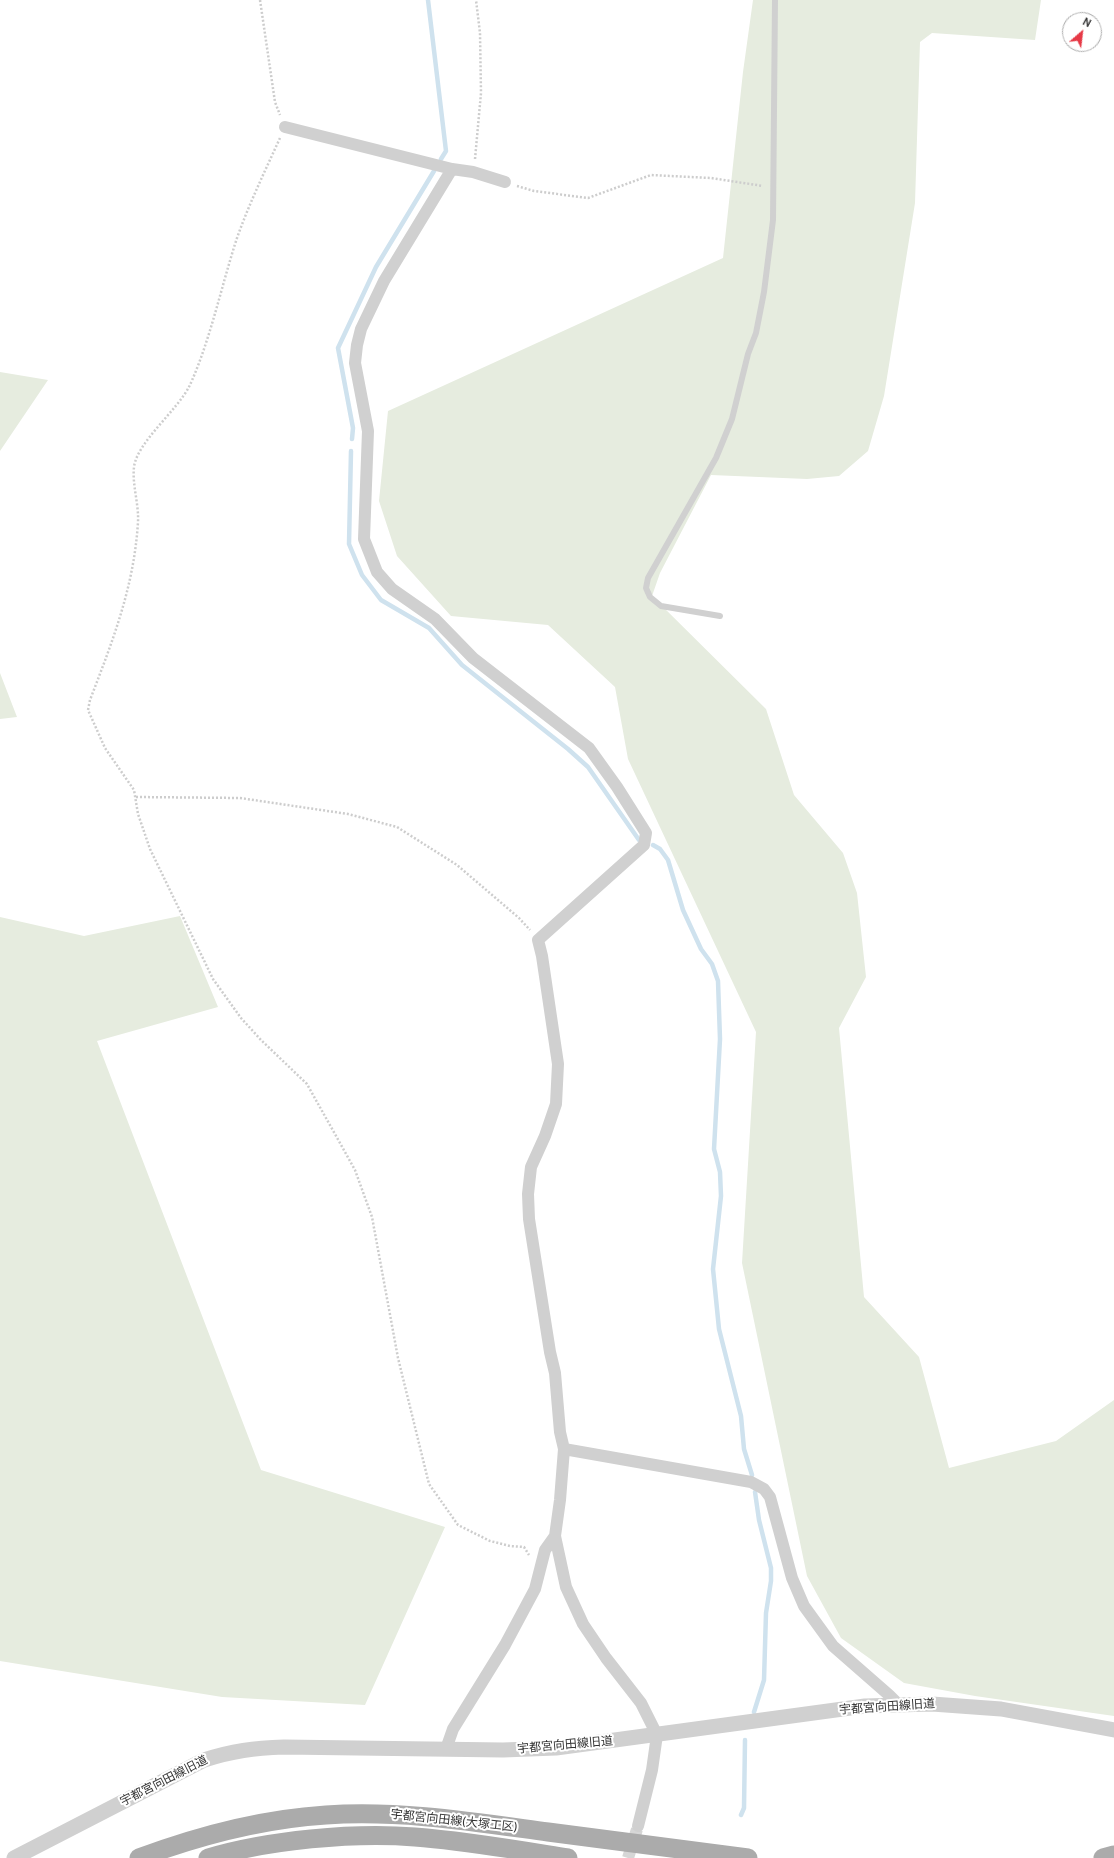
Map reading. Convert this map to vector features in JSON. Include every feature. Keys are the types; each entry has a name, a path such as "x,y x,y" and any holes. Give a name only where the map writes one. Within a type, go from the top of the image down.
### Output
{"main road":[{"name":"宇都宮向田線(大塚工区)","path":"139,1858 170,1846 276,1821 326,1815 397,1813 464,1820 748,1858"},
{"name":"宇都宮向田線(大塚工区)","path":"208,1858 276,1844 347,1836 414,1837 460,1842 568,1858"},
{"path":"1103,1858 1114,1855"}],"street":[{"path":"285,127 452,169 473,172 505,182"},
{"path":"452,169 384,281 361,329 357,345 355,363 368,431 364,539 377,572 392,589 435,619 473,658 589,748 617,787 646,833 644,845 538,940 542,956 558,1064 556,1104 546,1136 531,1167 528,1200 529,1219 550,1352 555,1373 560,1432 564,1449 560,1500 555,1536 566,1587 583,1624 606,1658 641,1703 657,1735 652,1770 638,1826"},
{"path":"564,1449 751,1482 764,1489 770,1497 792,1578 804,1606 833,1646 898,1704"},
{"path":"446,1749 453,1729 505,1645 535,1589 545,1550 555,1536"},
{"name":"宇都宮向田線旧道","path":"14,1858 204,1760 227,1752 284,1747 503,1750 556,1748 865,1706 898,1704 965,1705 1000,1709 1114,1730"}],"lane":[{"path":"720,616 661,606 650,597 646,588 648,578 716,458 732,418 748,354 756,333 764,292 773,220 775,0"}],"path":[{"path":"260,0 275,102 285,127 260,180 237,238 202,358 185,396 155,431 139,453 134,467 138,520 134,560 117,631 88,710 105,748 134,790 138,814 150,849 213,979 241,1018 261,1040 307,1084 355,1170 372,1217 398,1358 429,1484 458,1525 490,1541 510,1546 524,1547 539,1571"},
{"path":"473,172 481,93 480,33 476,0"},
{"path":"505,182 534,191 588,198 652,175 711,178 774,188"},
{"path":"136,797 240,798 348,814 397,827 457,865 519,918 538,940"}],"shaded area":[{"path":"753,0 1041,0 1035,40 932,33 920,42 915,203 884,396 868,451 839,476 807,479 711,475 660,573 652,596 766,709 794,795 843,853 857,893 866,977 839,1028 864,1297 919,1357 949,1468 1056,1441 1114,1400 1114,1716 975,1696 904,1683 841,1638 807,1576 742,1263 756,1032 628,759 615,687 548,625 451,616 397,556 379,501 388,411 723,258 743,72"},
{"path":"0,372 48,380 0,451"},
{"path":"0,673 17,717 0,719"},
{"path":"180,916 218,1007 97,1041 261,1470 445,1527 365,1705 222,1697 0,1661 0,917 84,936"}],"waterway":[{"path":"428,0 446,151 441,159"},
{"path":"352,439 353,428 338,348 376,267 434,171"},
{"path":"351,451 349,544 362,575 381,600 429,628 462,665 568,749 588,767 639,840"},
{"path":"653,845 660,849 668,860 683,910 701,949 712,964 718,981 720,1039 714,1149 720,1172 721,1196 713,1269 719,1329 741,1416 744,1449 752,1475"},
{"path":"754,1712 764,1680 766,1613 771,1581 771,1568 759,1520 755,1492"},
{"path":"741,1815 744,1808 745,1740"}],"tunnel":[{"path":"628,1858 638,1826"}]}
